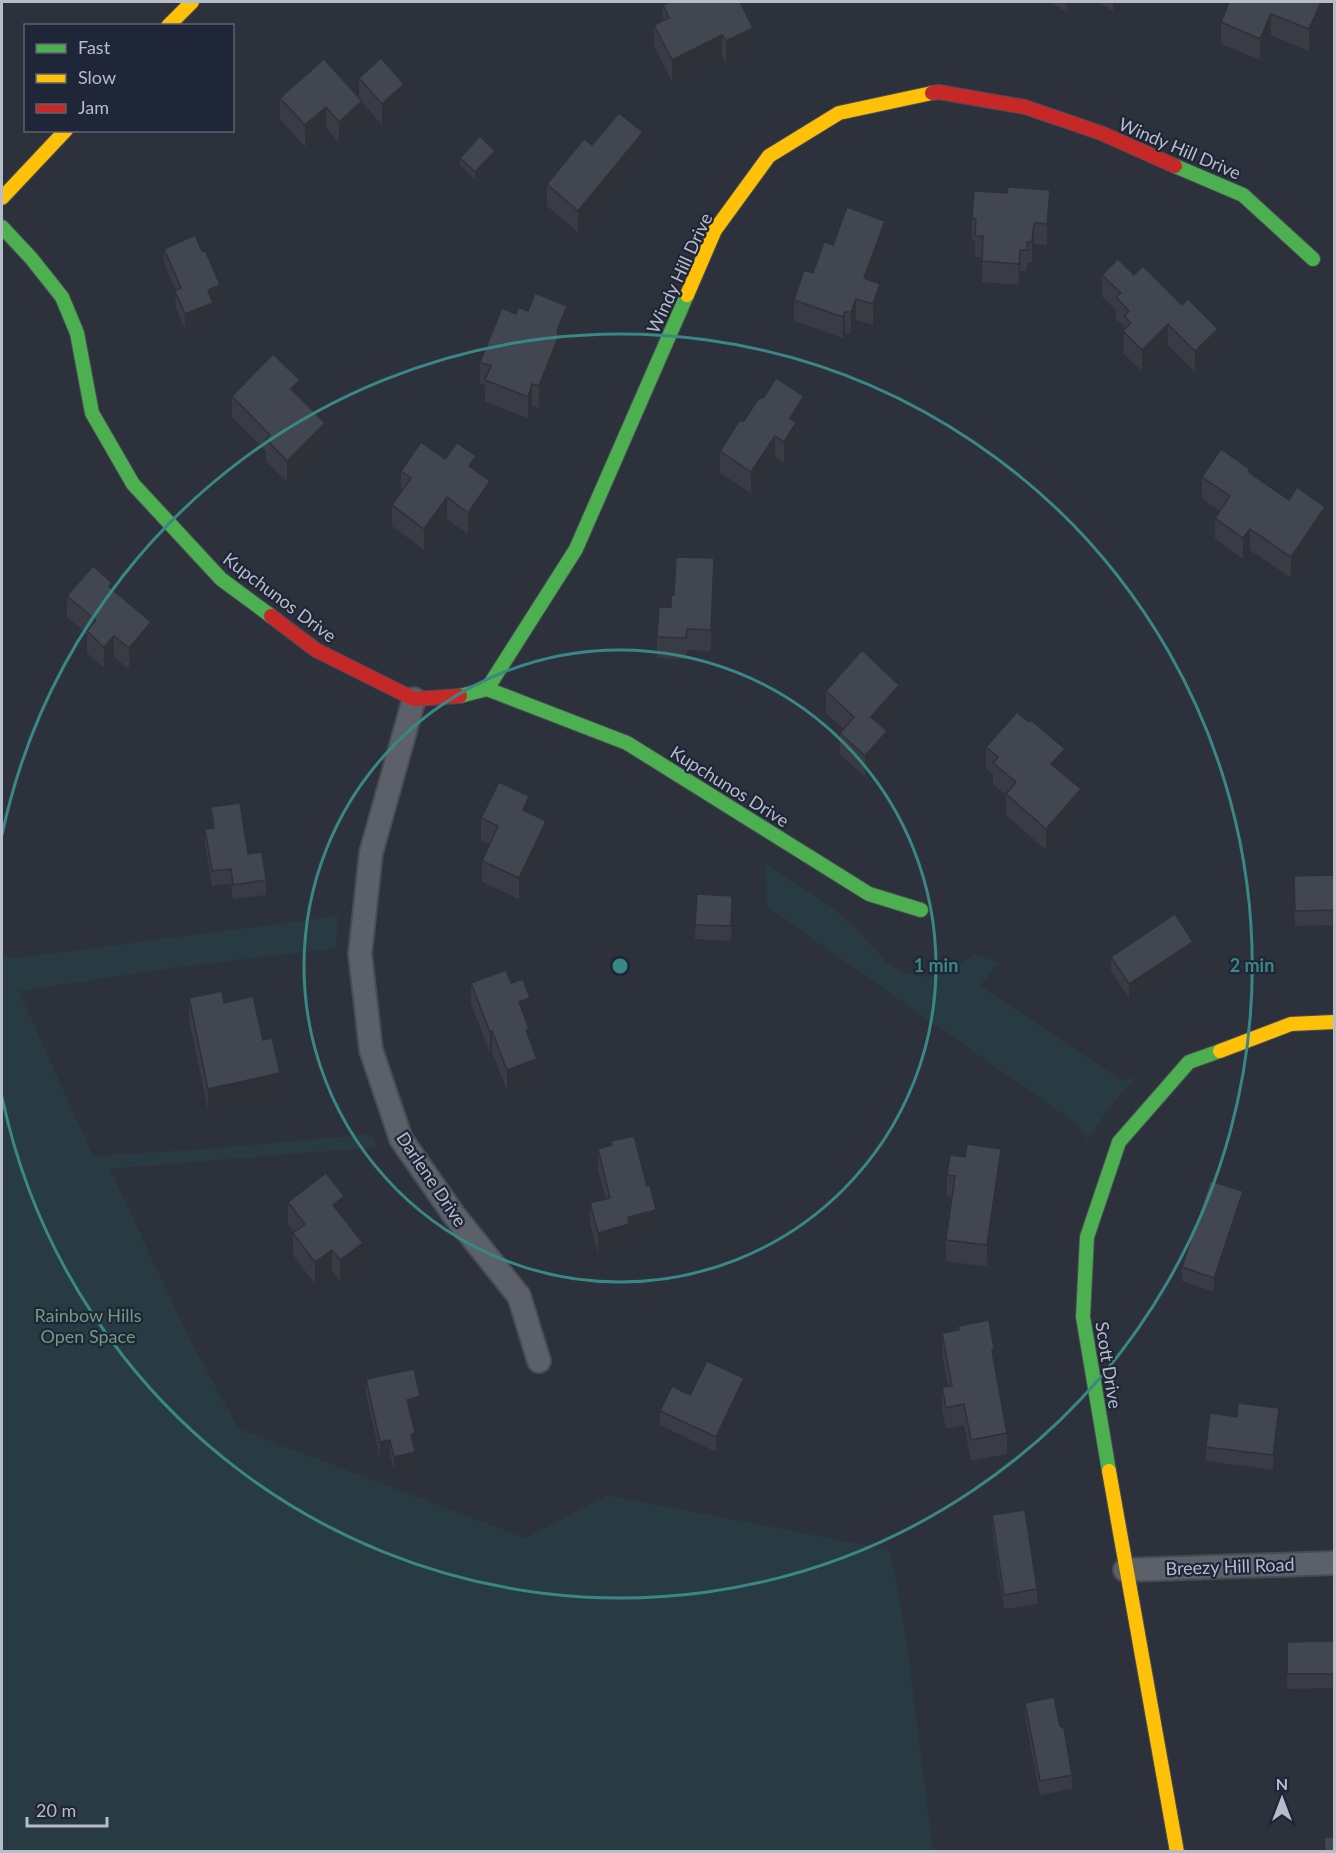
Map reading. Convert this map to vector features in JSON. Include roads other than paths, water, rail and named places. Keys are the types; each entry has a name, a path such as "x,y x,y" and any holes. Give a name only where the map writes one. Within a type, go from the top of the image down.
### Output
{"street":[{"path":"170,24 192,2"},
{"name":"Windy Hill Drive","path":"487,689 576,549 715,230 769,156 839,113 939,92 1025,107 1101,133 1243,195 1314,259"},
{"path":"2,198 64,132"},
{"name":"Kupchunos Drive","path":"2,227 31,258 62,297 77,333 92,413 133,484 221,579 316,650 414,699 456,697 487,689 627,743 869,894 921,910"},
{"name":"Darlene Drive","path":"414,699 371,853 360,954 371,1050 400,1138 454,1215 519,1296 539,1361"},
{"name":"Scott Drive","path":"1177,1851 1125,1570 1083,1317 1087,1237 1119,1142 1190,1062 1291,1024 1335,1022"},
{"name":"Breezy Hill Road","path":"1125,1570 1335,1563"}],"park label":[{"name":"Rainbow Hills Open Space","path":"88,1325"}]}
